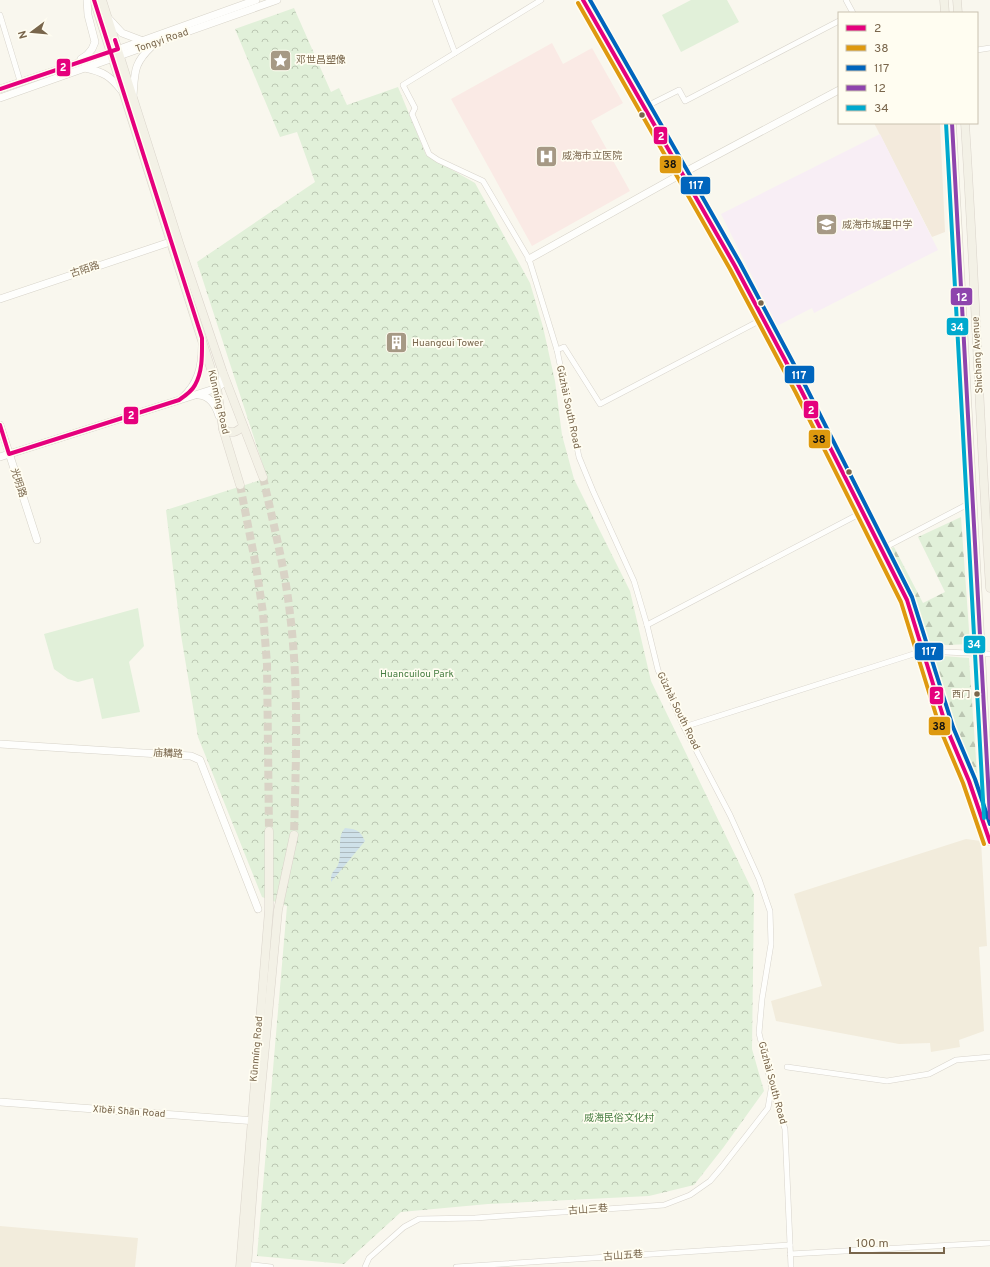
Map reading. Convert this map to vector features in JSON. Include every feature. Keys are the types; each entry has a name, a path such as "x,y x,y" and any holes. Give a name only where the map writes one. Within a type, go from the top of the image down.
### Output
{"main road":[{"name":"Kūnmíng Road","path":"94,0 133,96 223,373 263,477"},
{"name":"Kūnmíng Road","path":"102,0 116,54 123,92 217,388 223,429 240,485"},
{"path":"944,0 945,12"},
{"path":"957,0 958,12"},
{"name":"Shichang Avenue","path":"952,124 990,818"},
{"name":"Shichang Avenue","path":"965,124 973,242 984,500 990,588"},
{"path":"223,429 230,432 235,432 243,426"},
{"name":"Kūnmíng Road","path":"244,1265 269,910 269,832"},
{"name":"Kūnmíng Road","path":"255,1121 278,914 294,834"}],"street":[{"path":"73,64 87,55 95,42 88,15 87,0"},
{"name":"Tongyi Road","path":"0,98 85,68 143,41 256,0"},
{"name":"Tongyi Road","path":"0,89 73,64 153,45 278,0"},
{"path":"435,0 455,52 541,0"},
{"path":"582,0 683,173 763,319 907,600 947,729 969,781 990,842"},
{"path":"846,0 852,12"},
{"path":"0,15 20,82"},
{"path":"107,17 122,33 143,41"},
{"path":"645,107 679,90 684,101 838,21"},
{"path":"133,96 138,63 142,56 153,45"},
{"path":"978,50 990,48"},
{"name":"Gǔzhài South Road","path":"455,52 403,85 415,108 412,114 429,154 438,160 483,181 529,259 556,350 579,457 634,581 658,670 684,727 730,815 759,879 770,911 771,944 762,999 759,1033 772,1088 785,1129 791,1267"},
{"path":"85,68 106,74 114,80 123,92"},
{"path":"529,259 683,173 838,91"},
{"name":"古陌路","path":"0,299 170,242"},
{"path":"556,350 564,347 600,404 763,319"},
{"path":"179,400 194,386 199,372 202,356 202,338"},
{"path":"0,457 217,388 222,384 223,373"},
{"path":"196,395 205,396 212,401 217,410 223,429"},
{"name":"光明路","path":"0,425 37,540"},
{"path":"882,549 972,502"},
{"path":"647,625 863,512"},
{"path":"684,727 923,651 990,654"},
{"name":"庙耩路","path":"0,744 191,756 200,760 258,908"},
{"path":"787,1067 887,1081 929,1074 956,1060 990,1057"},
{"name":"古山三巷","path":"365,1267 369,1258 404,1227 419,1219 475,1218 664,1205 690,1195 710,1181 768,1108 772,1088"},
{"name":"Xīběi Shān Road","path":"0,1102 255,1121"},
{"path":"790,1254 990,1243"},
{"name":"古山五巷","path":"456,1267 790,1245"},
{"path":"244,1265 271,1267"}],"shaded area":[{"name":"威海市立医院","path":"552,43 563,64 592,48 623,103 591,121 630,191 532,246 451,99"},
{"path":"875,124 940,124 945,232 932,237"},
{"name":"威海市城里中学","path":"880,134 938,250 814,313 812,308 777,326 721,214"},
{"path":"345,828 357,831 361,834 365,841 331,882 332,873 338,865 340,856 340,841 342,832"},
{"path":"966,839 981,841 987,946 979,947 984,1031 959,1040 960,1047 931,1052 930,1043 899,1044 776,1021 771,1001 822,986 794,894"},
{"path":"0,1226 138,1238 135,1267 0,1267"}],"green space":[{"path":"691,0 727,0 739,22 681,52 662,15"},
{"name":"Huancuilou Park","path":"294,8 331,92 339,88 347,105 398,87 426,155 475,183 530,283 543,327 555,381 562,435 574,479 630,591 651,681 754,894 752,1049 764,1091 694,1185 649,1196 488,1204 401,1212 344,1264 257,1256 287,906 262,897 198,737 181,635 166,510 267,478 197,262 315,182 297,132 280,137 235,29"},
{"path":"961,517 970,644 927,646 914,608 887,550 894,547 923,603 945,592 918,537"},
{"path":"138,608 144,646 129,662 140,712 102,719 93,678 78,682 68,679 54,669 44,634"},
{"path":"929,655 969,658 977,773 972,774 952,727"}],"tunnel":[{"path":"263,477 285,580 293,641 296,696 294,835"},
{"path":"240,485 256,566 263,613 267,664 269,831"}],"transit line":[{"name":"2","path":"0,425 9,454 179,400 195,385 198,380 202,362 202,338 94,0"},
{"name":"2","path":"583,0 735,266 801,390 907,600 947,729 969,781 990,842"},
{"name":"117","path":"590,0 740,263 806,387 912,597 953,727 975,779 990,824"},
{"name":"38","path":"578,3 730,269 796,393 901,602 941,731 963,783 984,844"},
{"name":"2","path":"0,89 118,49 115,40"},
{"name":"34","path":"946,124 984,818"},
{"name":"12","path":"952,124 990,818"}],"place":[{"name":"邓世昌塑像","path":"281,60"},
{"name":"威海市立医院","path":"546,156"},
{"name":"威海市城里中学","path":"826,225"},
{"name":"Huangcui Tower","path":"396,343"},
{"name":"西门","path":"977,694"}],"park label":[{"name":"威海民俗文化村","path":"619,1118"}]}
